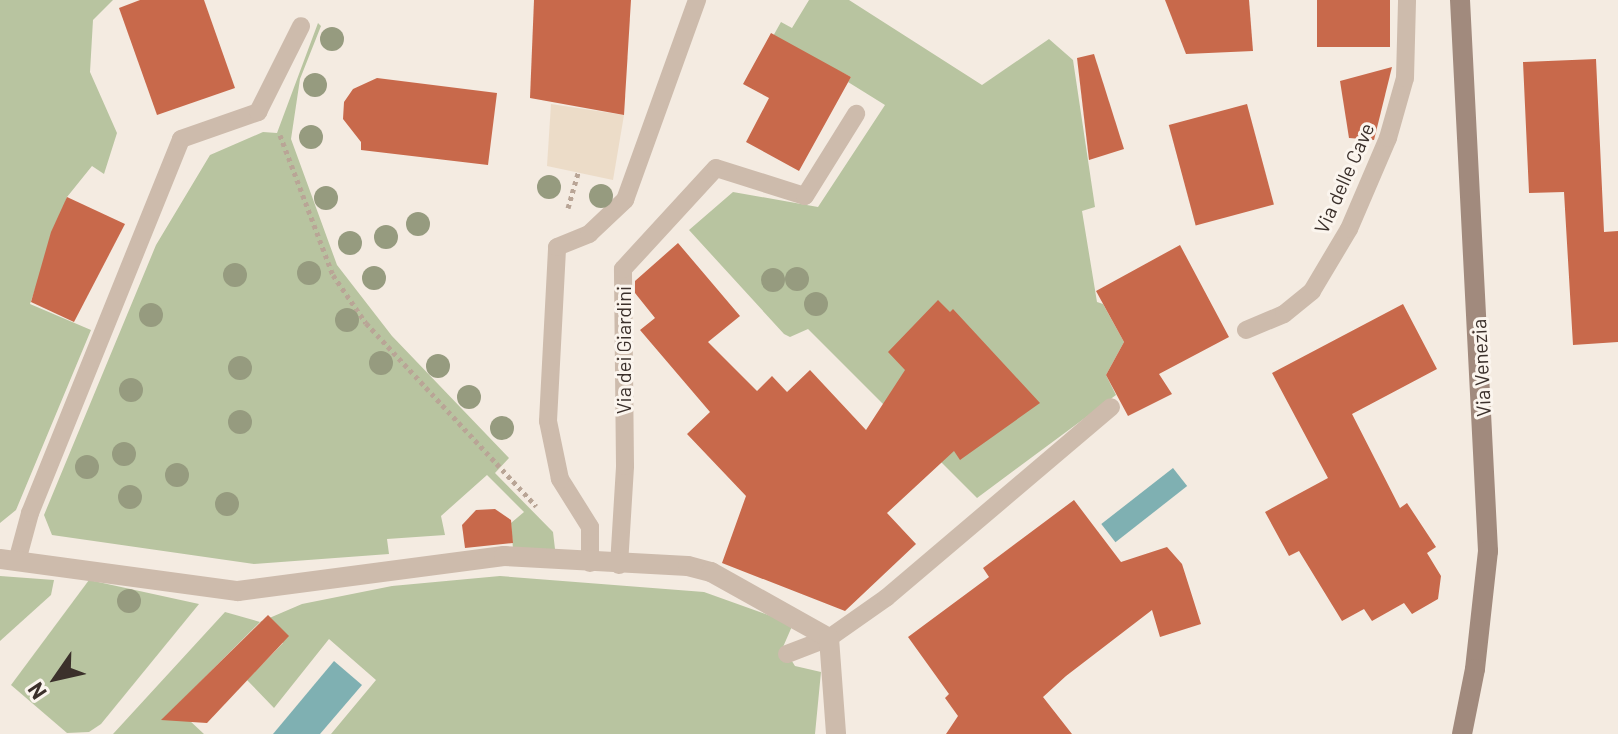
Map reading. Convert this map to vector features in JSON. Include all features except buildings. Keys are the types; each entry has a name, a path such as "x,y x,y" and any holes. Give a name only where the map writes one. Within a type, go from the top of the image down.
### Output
{"main road":[{"name":"Via Venezia","path":"1460,0 1488,551 1475,669 1462,734"}],"street":[{"path":"8,560 238,591 504,556 711,572 829,638 836,734"}],"lane":[{"path":"590,563 590,527 560,479 548,421 557,247 589,234 625,200 697,0"},
{"name":"Via delle Cave","path":"1246,330 1284,314 1312,291 1349,229 1388,138 1405,78 1407,0"},
{"path":"8,560 30,513 181,139 258,112 301,26"},
{"name":"Via dei Giardini","path":"619,565 625,466 623,269 716,168 805,196 856,114"},
{"path":"787,654 829,638 886,598 1111,407"}],"path":[{"path":"258,112 277,128 333,275 366,323 544,514"}],"green space":[{"path":"0,0 113,0 93,20 90,72 117,133 104,174 92,166 67,197 30,304 91,330 16,510 0,523"},
{"path":"809,0 849,0 982,85 1049,39 1073,60 1095,207 1082,211 1097,302 1103,304 1124,342 1106,375 1116,395 977,498 808,329 790,337 784,334 689,230 733,192 818,207 885,105 848,82 851,77 772,38 781,22 792,28"},
{"path":"318,23 321,26 300,79 291,139 337,265 392,336 509,458 495,473 553,532 555,549 513,549 511,523 524,512 487,475 441,516 445,535 387,539 389,554 254,564 52,535 44,515 156,245 210,155 263,132 277,133"},
{"path":"0,576 54,580 51,595 0,641"},
{"path":"500,576 704,592 793,624 783,647 795,666 821,672 815,734 331,734 376,680 329,639 274,708 247,680 283,643 260,622 302,604 392,586"},
{"path":"89,580 199,604 101,724 89,732 67,733 11,685"},
{"path":"225,612 260,622 175,707 204,734 113,734"}],"shaded area":[{"path":"551,104 624,115 613,180 547,166"}],"water":[{"path":"1173,468 1187,486 1115,542 1101,524"},
{"path":"334,661 362,685 320,734 273,734"}]}
